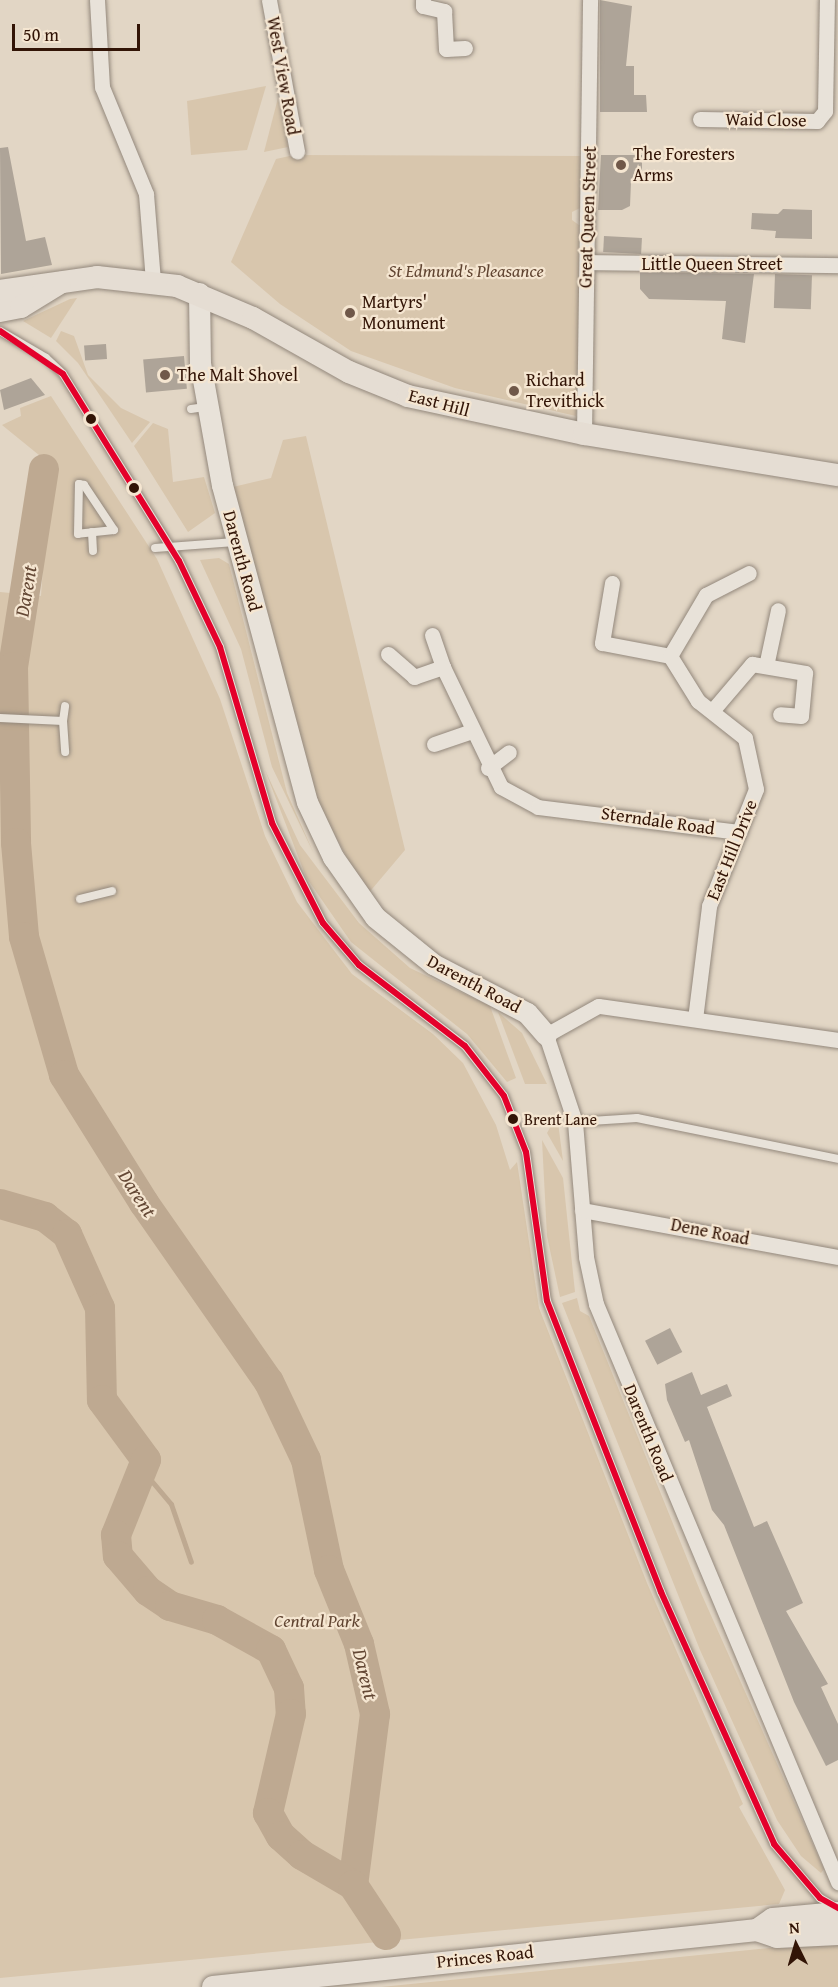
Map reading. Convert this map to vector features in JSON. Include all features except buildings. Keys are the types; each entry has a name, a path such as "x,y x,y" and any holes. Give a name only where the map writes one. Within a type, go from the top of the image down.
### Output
{"main road":[{"name":"East Hill","path":"0,291 97,277 153,281 199,293 387,388 584,434 838,475"},
{"name":"East Hill","path":"0,310 21,307 61,282"},
{"name":"Princes Road","path":"757,1930 773,1919 838,1913"},
{"name":"Princes Road","path":"213,1987 757,1930 777,1937 838,1934"}],"street":[{"path":"97,0 102,87 146,194 153,281"},
{"name":"West View Road","path":"269,0 297,151"},
{"path":"423,0 423,6 444,10 446,49 465,48"},
{"name":"Great Queen Street","path":"584,434 590,0"},
{"name":"Waid Close","path":"700,119 817,121 825,111 827,0"},
{"name":"Little Queen Street","path":"587,262 838,265"},
{"name":"Darenth Road","path":"199,293 199,408 304,791 333,857 375,917 399,941 433,964 505,998 546,1035 575,1122 582,1210 596,1304 838,1882"},
{"path":"670,656 706,595 749,573"},
{"path":"612,583 602,644 670,656 698,701 712,711 752,664 805,673 801,716 780,714"},
{"path":"766,666 778,610"},
{"name":"Sterndale Road","path":"432,635 443,667 471,731 488,768 501,788 538,807 739,832"},
{"path":"388,654 414,677 443,667"},
{"name":"East Hill Drive","path":"695,1019 709,906 756,789 745,738 712,711"},
{"path":"434,744 471,731"},
{"path":"488,768 508,753"},
{"path":"546,1035 598,1006 838,1040"},
{"name":"Dene Road","path":"582,1210 838,1257"}],"lane":[{"path":"0,331 46,358 63,375 172,547 220,647 264,802 311,904 348,954 465,1046 504,1096 526,1152 547,1301 662,1592 774,1844 820,1898 838,1908"},
{"path":"79,484 114,530 92,532 78,534 79,484"},
{"path":"92,532 93,551"},
{"path":"155,549 236,542"},
{"path":"65,705 63,722 65,752"},
{"path":"0,718 63,722"},
{"path":"80,899 112,891"},
{"path":"575,1122 637,1118 838,1159"}],"green space":[{"path":"266,86 247,150 191,155 187,101"},
{"path":"278,98 288,147 264,152"},
{"name":"St Edmund's Pleasance","path":"294,155 583,156 582,207 572,212 572,220 583,228 576,416 455,388 351,351 280,304 231,262 276,159"},
{"path":"77,298 51,338 23,321 70,299"},
{"path":"61,331 74,336 88,375 121,408 150,422 132,443 78,363 56,341"},
{"name":"Central Park","path":"51,396 157,559 220,699 265,836 297,902 352,974 433,1034 463,1063 496,1125 510,1170 517,1162 539,1308 647,1583 743,1804 739,1807 785,1890 779,1904 0,1978 0,592 41,596 50,464 2,425 21,416 20,408"},
{"path":"153,423 168,429 173,482 204,477 215,513 188,532 134,446"},
{"path":"306,436 405,850 367,895 318,804 233,487 271,478 283,440"},
{"path":"219,558 229,564 287,793 314,854 272,767 241,649 200,560"},
{"path":"265,770 300,845 359,923 410,968 490,1006 516,1078 507,1082 467,1034 351,942 306,877"},
{"path":"498,1012 522,1033 547,1084 525,1084"},
{"path":"557,1115 563,1161 547,1133"},
{"path":"542,1140 563,1178 575,1292 560,1297 547,1236"},
{"path":"577,1298 580,1311 589,1316 701,1593 824,1869 821,1873 801,1856 777,1820 700,1650 562,1303"},
{"path":"829,1942 838,1944 838,1987 381,1987"}],"waterway":[{"name":"Darent","path":"44,469 13,667 16,843 24,937 64,1075 144,1203 269,1382 306,1460 329,1570 359,1644 375,1714 353,1885"},
{"name":"Darent","path":"0,1204 45,1217 67,1234 100,1308 102,1400 146,1460 116,1535 118,1556 148,1591 170,1606 217,1620 271,1650 289,1688 291,1714 268,1813 281,1836 302,1855 353,1885 386,1935"},
{"path":"144,1472 171,1504 191,1562"}],"transit line":[{"path":"0,331 63,374 179,561 220,647 272,823 323,923 359,965 465,1046 504,1096 526,1152 547,1301 661,1592 774,1844 820,1898 838,1908"}],"place":[{"name":"The Foresters Arms","path":"621,165"},
{"name":"Martyrs' Monument","path":"350,313"},
{"name":"The Malt Shovel","path":"165,375"},
{"name":"Richard Trevithick","path":"514,391"},
{"name":"Brent Lane","path":"513,1119"}]}
